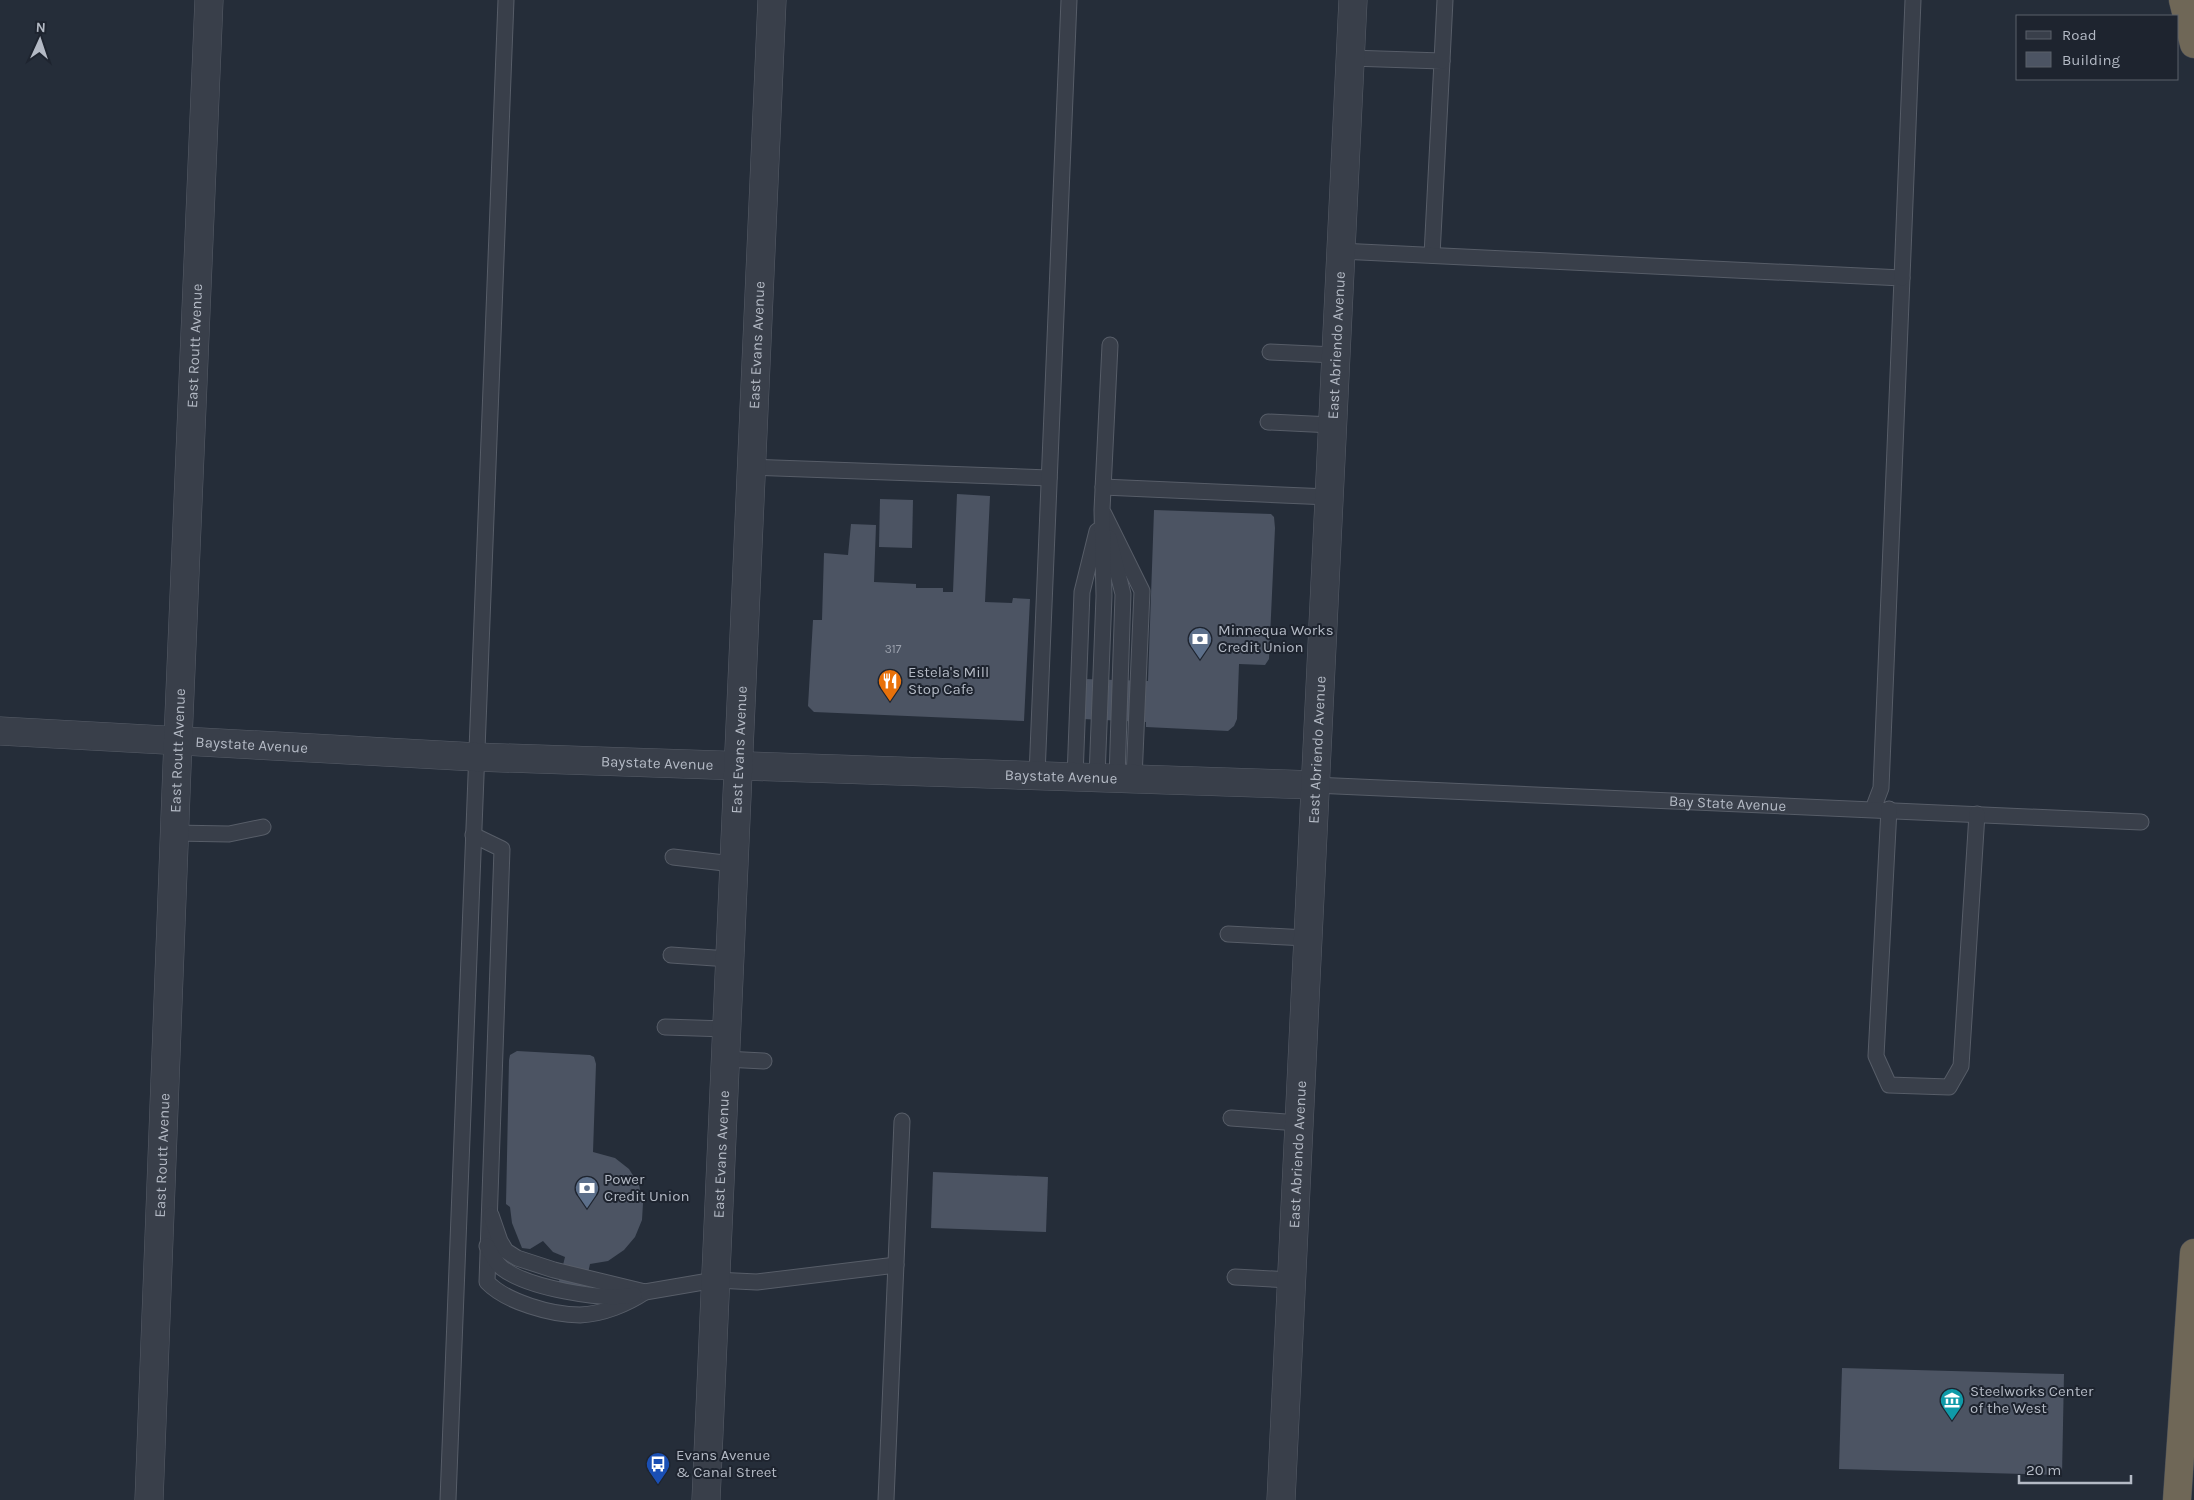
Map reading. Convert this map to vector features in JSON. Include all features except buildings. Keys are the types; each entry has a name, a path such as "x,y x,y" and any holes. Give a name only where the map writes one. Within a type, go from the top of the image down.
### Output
{"highway":[{"path":"2183,0 2194,44"},
{"path":"2177,1500 2194,1253"}],"street":[{"name":"East Routt Avenue","path":"149,1500 174,832 209,0"},
{"name":"East Evans Avenue","path":"706,1500 772,0"},
{"name":"East Abriendo Avenue","path":"1281,1500 1353,0"},
{"name":"Baystate Avenue","path":"0,732 476,757 1314,785"}],"lane":[{"path":"448,1500 506,0"},
{"path":"1037,775 1069,0"},
{"path":"1432,255 1445,0"},
{"path":"1913,0 1881,788 1876,1056 1889,1085 1949,1087 1961,1066 1977,814"},
{"path":"1350,58 1442,61"},
{"path":"1340,251 1902,278"},
{"path":"1106,778 1102,510 1110,345"},
{"path":"1270,352 1336,355"},
{"path":"1268,422 1332,425"},
{"path":"751,466 1049,478"},
{"path":"1103,487 1328,497"},
{"path":"1102,510 1142,591 1106,778"},
{"path":"1102,510 1082,592 1106,778"},
{"name":"Bay State Avenue","path":"1314,785 2141,822"},
{"path":"174,832 229,834 263,826"},
{"path":"473,835 502,849 494,1020 486,1282 494,1290 517,1302 558,1312 580,1315 630,1302 646,1292"},
{"path":"673,857 733,864"},
{"path":"1228,934 1307,938"},
{"path":"671,955 729,959"},
{"path":"665,1027 726,1029"},
{"path":"725,1059 764,1061"},
{"path":"1231,1118 1299,1122"},
{"path":"886,1500 902,1121"},
{"path":"488,1202 500,1242 506,1251 516,1258 546,1268 646,1292"},
{"path":"486,1245 494,1259 503,1268 531,1282 591,1296 628,1296 715,1280 758,1282 896,1265"},
{"path":"1235,1278 1292,1280"}],"place":[{"name":"Minnequa Works Credit Union","path":"1200,660"},
{"name":"Estela's Mill Stop Cafe","path":"890,702"},
{"name":"Power Credit Union","path":"587,1209"},
{"name":"Steelworks Center of the West","path":"1952,1421"},
{"name":"Evans Avenue & Canal Street","path":"658,1485"}]}
